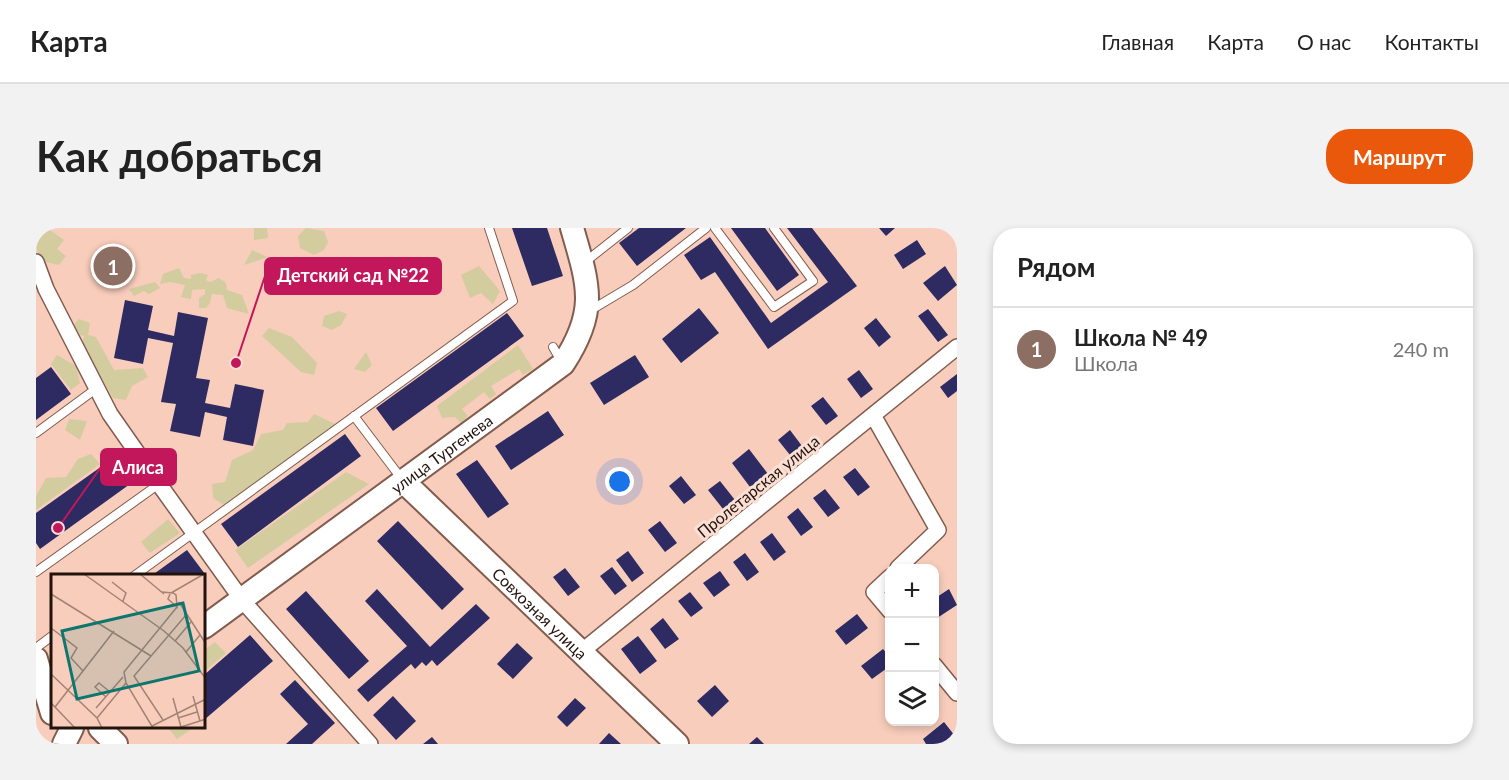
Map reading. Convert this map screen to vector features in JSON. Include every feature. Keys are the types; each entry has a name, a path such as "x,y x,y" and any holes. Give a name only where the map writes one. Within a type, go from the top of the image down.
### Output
{"street":[{"name":"улица Тургенева","path":"206,626 404,482 558,356 576,344 587,312 583,273 572,228"},
{"path":"36,262 41,292 110,414 242,600 370,744"},
{"name":"Пролетарская улица","path":"580,652 874,417 957,347"},
{"path":"874,417 938,530 902,564"},
{"name":"Совхозная улица","path":"404,482 677,744"},
{"path":"885,582 874,592 885,605"},
{"path":"41,666 51,709"},
{"path":"939,671 957,693"},
{"path":"56,729 62,744"},
{"path":"62,744 71,729"},
{"path":"101,729 117,744"},
{"path":"112,729 117,744"}],"lane":[{"path":"137,574 513,301 489,228"},
{"path":"583,273 628,228"},
{"path":"587,312 633,285 706,228"},
{"path":"715,228 774,307 813,281 774,228"},
{"path":"36,433 97,388"},
{"path":"354,416 404,482"},
{"path":"36,572 159,484"},
{"path":"41,666 51,639"}],"shaded area":[{"path":"36,228 47,228 64,240 57,249 66,256 59,265 41,261 36,247"},
{"path":"254,228 267,228 268,238 254,240"},
{"path":"306,228 324,231 328,242 324,250 314,255 300,248 298,236"},
{"path":"252,250 268,257 244,265"},
{"path":"479,266 500,291 493,304 481,293 470,298 461,275"},
{"path":"179,268 184,278 191,279 191,275 201,273 208,275 206,280 210,282 219,278 226,283 227,290 242,295 249,314 227,308 223,295 212,294 206,308 199,308 199,298 205,294 205,289 192,290 191,299 181,297 185,285 170,282 160,284 163,274"},
{"path":"155,282 160,288 149,294 144,291 134,296 129,289"},
{"path":"339,311 347,314 341,325 332,330 322,326 324,316"},
{"path":"79,319 90,323 88,335 96,337 114,370 143,368 148,377 132,386 126,400 113,398 82,343 84,336 80,335 74,324"},
{"path":"269,328 292,337 317,363 314,375 301,372 262,336"},
{"path":"518,345 533,369 523,375 519,369 491,386 496,394 490,399 484,392 462,409 468,416 461,423 455,417 442,418 437,406"},
{"path":"366,352 372,365 365,372 354,369"},
{"path":"57,355 76,366 80,383 71,390 51,364"},
{"path":"314,414 337,425 224,505 213,498 212,484 225,482 232,460 253,450 261,434 283,430 287,423 308,422"},
{"path":"69,419 87,421 80,440 65,430"},
{"path":"91,454 100,464 36,510 36,496 46,478 66,477 78,459"},
{"path":"346,472 369,484 248,568 235,550"},
{"path":"168,519 180,533 150,553 141,542"},
{"path":"215,642 226,653 206,670 206,649"},
{"path":"169,729 192,729 177,739"}],"building":[{"path":"512,228 547,228 563,276 532,286"},
{"path":"639,228 686,228 637,266 619,243"},
{"path":"731,228 765,228 799,275 777,291"},
{"path":"787,228 812,228 857,286 768,349 715,272 701,280 684,255 710,237 771,323 828,282"},
{"path":"879,228 895,228 886,236"},
{"path":"917,240 926,254 903,269 894,255"},
{"path":"945,266 957,285 938,301 923,283"},
{"path":"125,300 153,306 148,330 174,336 178,312 208,318 196,378 210,380 205,403 230,408 235,384 264,390 253,446 223,440 227,417 205,412 200,437 170,431 176,404 161,402 173,343 148,338 143,364 114,358"},
{"path":"699,308 719,333 681,363 662,339"},
{"path":"928,309 948,335 938,342 918,316"},
{"path":"507,313 524,336 393,431 376,408"},
{"path":"876,318 891,337 879,347 864,328"},
{"path":"635,355 649,377 604,405 590,383"},
{"path":"51,367 71,394 36,420 36,378"},
{"path":"859,370 873,389 861,398 847,379"},
{"path":"957,374 957,391 948,398 940,387"},
{"path":"823,397 838,416 826,425 811,406"},
{"path":"548,411 564,435 511,470 495,446"},
{"path":"790,430 802,446 790,455 778,440"},
{"path":"345,434 361,456 238,547 221,524"},
{"path":"749,449 768,474 750,487 732,463"},
{"path":"119,454 137,479 40,549 36,543 36,513"},
{"path":"477,460 509,504 488,518 456,474"},
{"path":"855,468 870,487 858,496 843,477"},
{"path":"681,476 696,495 684,504 669,486"},
{"path":"720,481 735,500 723,509 708,490"},
{"path":"825,489 840,508 828,517 813,498"},
{"path":"798,508 813,527 801,536 787,517"},
{"path":"398,521 464,589 442,610 377,541"},
{"path":"660,521 677,543 665,552 648,530"},
{"path":"772,533 786,552 774,561 760,542"},
{"path":"187,550 205,574 154,574"},
{"path":"628,551 644,573 632,582 616,560"},
{"path":"745,553 759,572 747,581 733,562"},
{"path":"612,567 627,586 615,595 600,576"},
{"path":"565,568 580,587 568,596 553,577"},
{"path":"720,571 730,585 714,597 703,583"},
{"path":"377,589 430,647 476,604 490,618 437,666 432,660 426,666 422,662 415,669 411,664 368,702 357,690 407,646 365,601"},
{"path":"949,589 957,605 939,617 939,596"},
{"path":"306,591 369,661 349,679 286,609"},
{"path":"690,592 703,608 691,617 678,601"},
{"path":"857,614 868,628 846,645 835,631"},
{"path":"663,618 679,639 665,649 650,629"},
{"path":"250,635 273,661 206,718 206,673"},
{"path":"638,636 657,661 640,674 621,649"},
{"path":"517,643 533,658 513,679 497,664"},
{"path":"883,649 885,651 885,670 872,679 861,666"},
{"path":"295,680 335,723 312,744 286,744 308,724 280,694"},
{"path":"715,685 729,701 712,717 697,701"},
{"path":"393,696 416,721 396,740 373,715"},
{"path":"575,698 586,708 567,727 557,717"},
{"path":"944,722 955,736 945,744 926,744 923,739"},
{"path":"609,733 621,744 599,744"},
{"path":"432,737 438,744 423,744"},
{"path":"757,737 764,744 749,744"}],"place":[{"name":"Школа № 49","path":"113,266"},
{"name":"Детский сад №22","path":"236,363"},
{"name":"Алиса","path":"58,528"}]}
